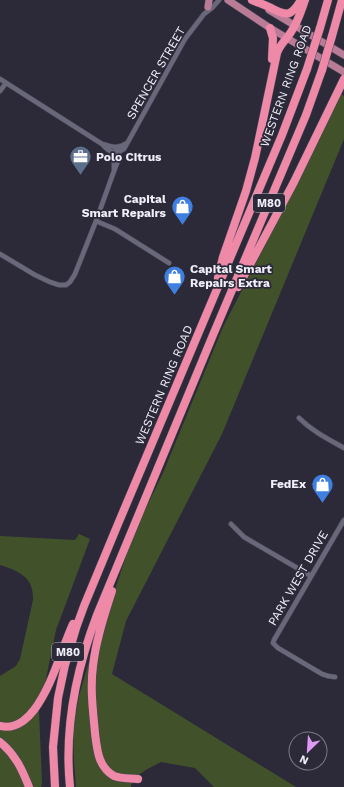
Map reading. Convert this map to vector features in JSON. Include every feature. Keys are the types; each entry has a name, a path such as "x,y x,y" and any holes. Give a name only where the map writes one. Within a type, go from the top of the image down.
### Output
{"highway":[{"path":"251,0 286,14 291,12 301,0"},
{"path":"210,306 223,257 246,191 255,158 277,52 280,45 295,26 305,0"},
{"name":"WESTERN RING ROAD","path":"55,787 53,747 54,733 64,665 70,646 84,606 118,524 282,135 307,69 328,0"},
{"name":"M80","path":"70,787 68,773 69,737 73,699 82,658 92,628 124,548 306,115 322,70 342,0"},
{"path":"265,107 273,42 270,28"},
{"path":"213,335 294,182 343,84"},
{"path":"0,726 10,727 23,721 29,716 44,695 67,637 118,524"},
{"path":"124,548 97,645 92,675 92,700 97,749 101,762 108,771 118,777 138,779"},
{"path":"0,742 18,762 29,787"}],"main road":[{"path":"228,0 270,28 344,72"},
{"path":"251,0 344,55"}],"street":[{"name":"SPENCER STREET","path":"116,150 127,144 181,46 213,0"},
{"name":"SPENCER STREET","path":"207,7 212,8 219,0"},
{"path":"0,79 102,144 116,150 119,154 118,161 96,221 75,274 70,282 66,285 59,285 50,282 35,275 0,254"},
{"path":"0,91 6,83"},
{"path":"96,221 115,229 169,264"},
{"path":"299,418 317,432 344,448"},
{"name":"PARK WEST DRIVE","path":"335,677 322,674 278,648 273,643 344,516"},
{"path":"231,524 244,537 311,576"}],"green space":[{"path":"341,94 344,96 344,139 222,434 126,621 112,674 296,787 214,787 195,768 161,762 139,775 132,783 131,787 76,787 73,729 79,696 90,658 99,654 111,602 127,553 144,512 163,473 223,327 305,168"},
{"path":"79,534 90,539 56,630 39,712 41,787 0,787 0,676 16,666 20,659 33,600 33,592 28,580 24,576 0,565 0,536 75,540"}],"place":[{"name":"Polo Citrus","path":"81,176"},
{"name":"Capital Smart Repairs","path":"182,226"},
{"name":"Capital Smart Repairs Extra","path":"174,296"},
{"name":"FedEx","path":"322,504"}]}
